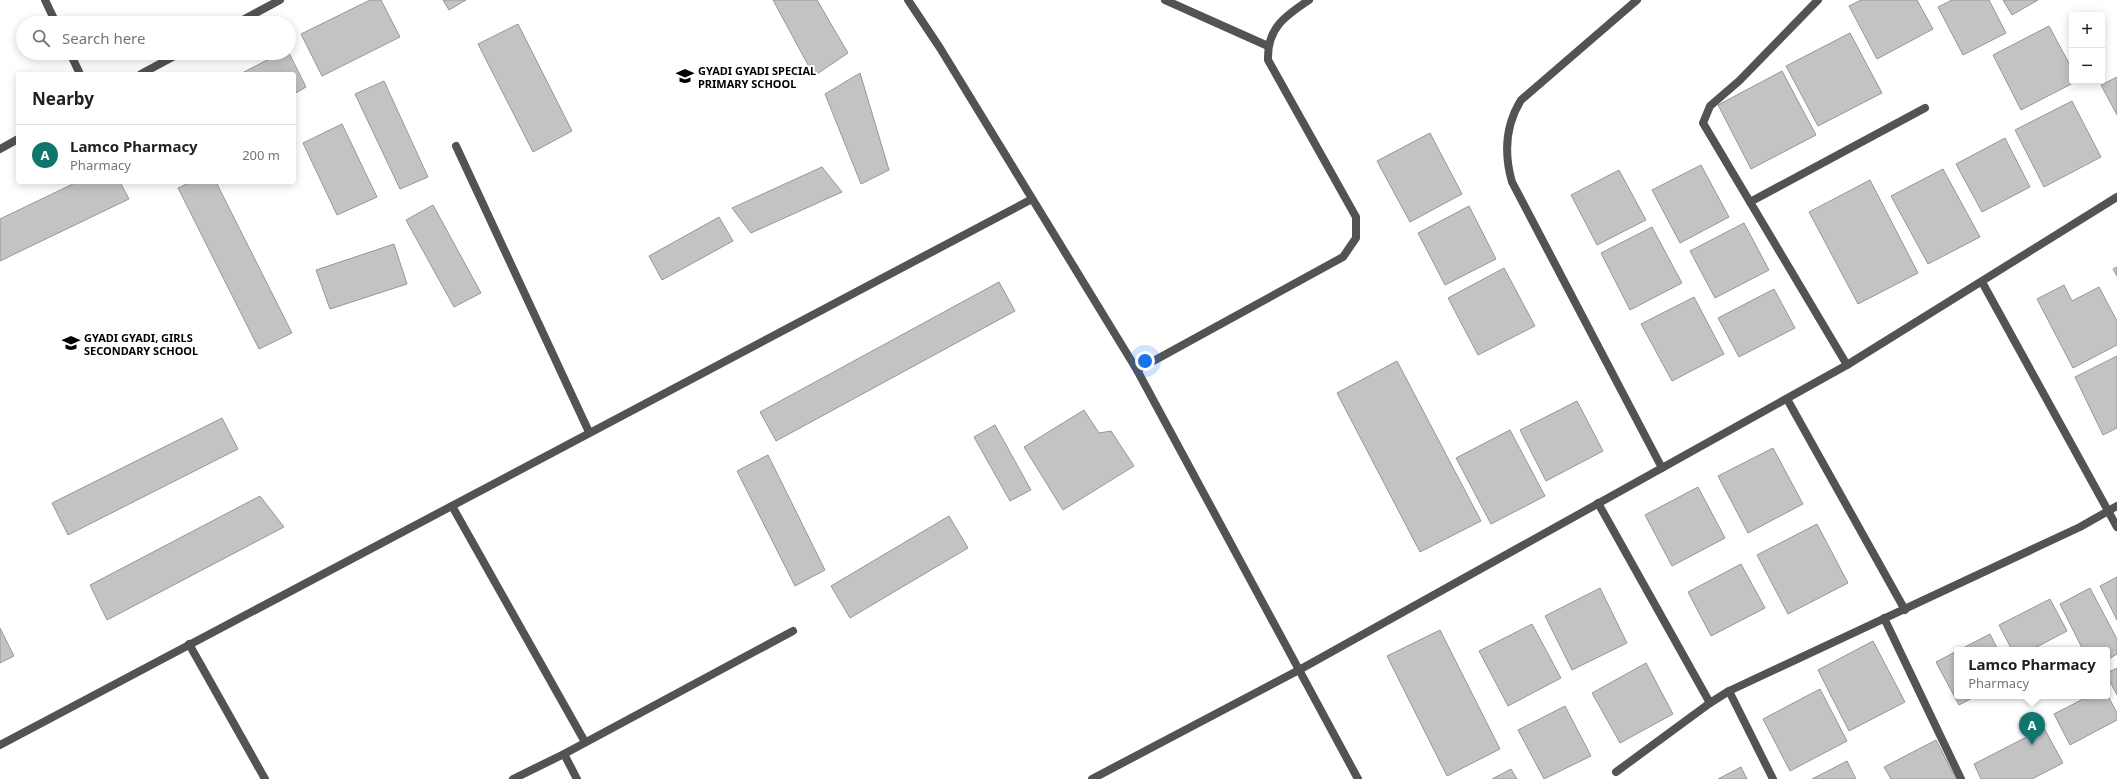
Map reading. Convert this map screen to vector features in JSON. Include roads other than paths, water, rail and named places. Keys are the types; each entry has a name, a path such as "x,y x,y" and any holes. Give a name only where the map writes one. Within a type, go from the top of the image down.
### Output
{"street":[{"path":"45,0 53,16"},
{"path":"250,16 280,0"},
{"path":"908,0 940,48 1138,370 1358,779"},
{"path":"1165,0 1268,46"},
{"path":"1138,370 1343,257 1356,238 1356,217 1268,60 1268,46 1273,29 1309,0"},
{"path":"1637,0 1521,100 1514,111 1506,137 1507,165 1512,182 1662,468"},
{"path":"1818,0 1739,82 1710,106 1703,123 1847,366"},
{"path":"73,60 79,72"},
{"path":"145,72 167,60"},
{"path":"1750,202 1925,108"},
{"path":"0,149 16,141"},
{"path":"456,146 589,432"},
{"path":"1092,779 1299,670 1847,366 2117,198"},
{"path":"0,744 1032,199"},
{"path":"1982,282 2117,527"},
{"path":"1787,399 1905,610"},
{"path":"1598,503 1710,703"},
{"path":"452,506 585,742"},
{"path":"1616,772 1710,703 1729,692 2080,527 2117,506"},
{"path":"1884,618 1961,779"},
{"path":"513,779 564,754 793,631"},
{"path":"189,644 265,779"},
{"path":"1729,692 1773,779"},
{"path":"564,754 577,779"}],"place":[{"name":"GYADI GYADI SPECIAL PRIMARY SCHOOL","path":"685,76"},
{"name":"GYADI GYADI, GIRLS SECONDARY SCHOOL","path":"71,343"},
{"name":"Lamco Pharmacy","path":"2032,745"}]}
